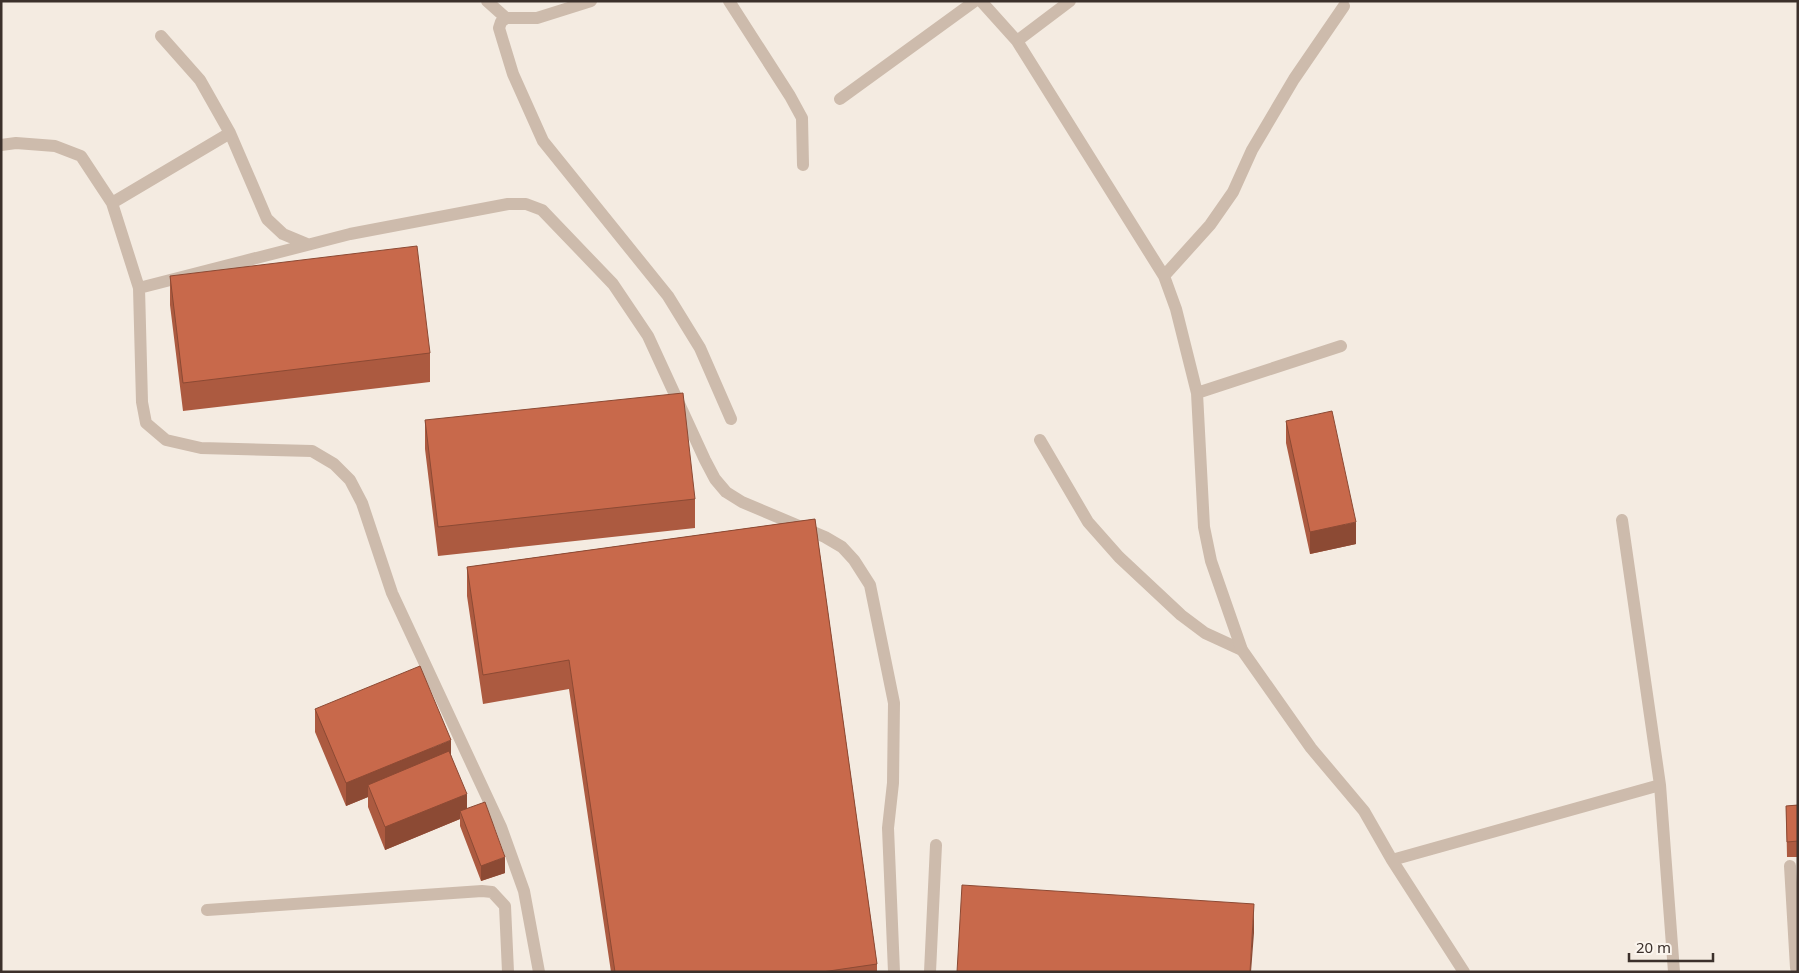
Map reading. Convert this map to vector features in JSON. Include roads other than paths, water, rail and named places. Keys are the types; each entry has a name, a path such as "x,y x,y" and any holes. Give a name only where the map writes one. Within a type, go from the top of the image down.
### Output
{"street":[{"path":"487,1 506,18"},
{"path":"591,1 537,18 506,18 501,22 502,38 513,74 543,141 668,296 700,348 731,419"},
{"path":"729,1 802,118 803,165"},
{"path":"840,99 974,1"},
{"path":"981,1 1017,41 1164,276 1176,309 1197,393 1204,527 1217,584 1242,650 1311,748 1364,811 1392,860 1464,972"},
{"path":"1017,41 1070,1"},
{"path":"1164,276 1210,225 1228,198 1252,150 1294,79 1344,6"},
{"path":"161,36 200,80 230,133 267,219 283,234 307,244"},
{"path":"112,203 230,133"},
{"path":"1,145 16,143 55,146 81,156 112,203 139,288 142,402 146,423 166,440 201,448 312,451 334,464 350,480 362,503 392,593 501,827 524,891 539,972"},
{"path":"139,288 396,223 508,204 526,204 542,210 613,284 648,336 705,460 715,479 726,492 742,502 825,537 842,547 854,560 870,585 894,703 893,783 888,828 894,972"},
{"path":"1197,393 1341,346"},
{"path":"1040,440 1088,522 1119,557 1181,615 1205,633 1242,650"},
{"path":"1622,520 1660,786 1674,972"},
{"path":"1392,860 1660,786"},
{"path":"930,972 936,845"},
{"path":"1790,866 1797,970"},
{"path":"206,910 482,891 492,892 505,906 508,972"}]}
